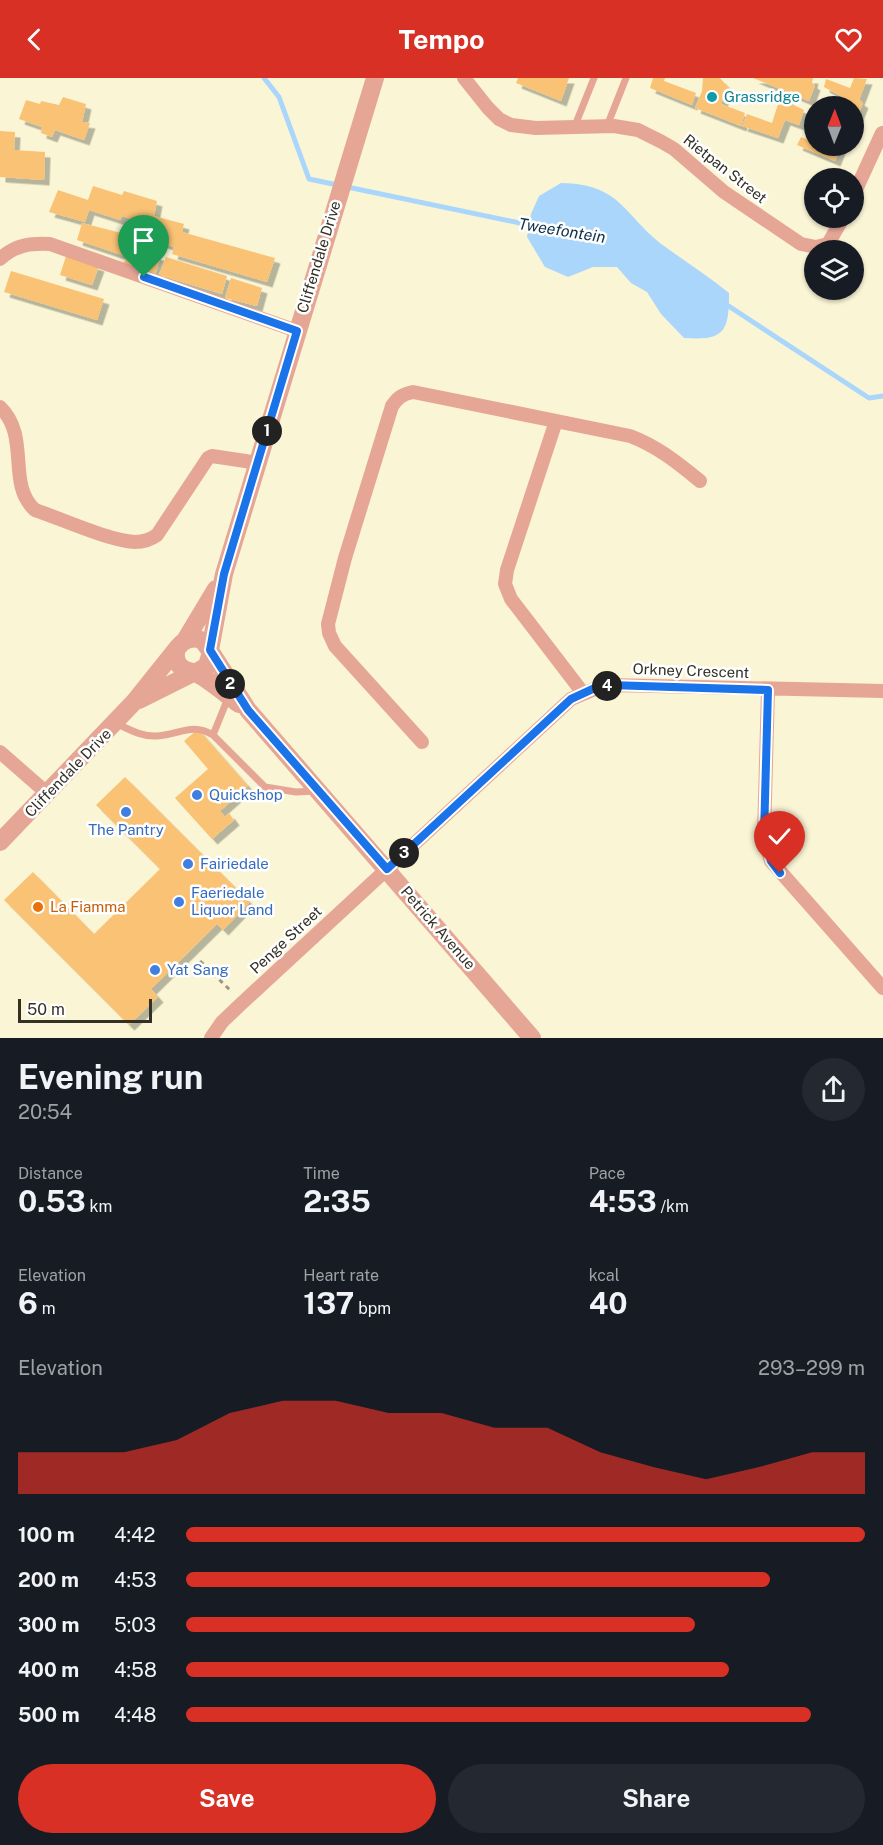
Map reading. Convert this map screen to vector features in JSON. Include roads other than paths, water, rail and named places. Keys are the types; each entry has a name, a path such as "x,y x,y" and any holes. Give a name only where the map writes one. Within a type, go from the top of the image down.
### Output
{"street":[{"name":"Cliffendale Drive","path":"211,651 224,574 375,78"},
{"name":"Rietpan Street","path":"464,78 488,108 499,119 511,125 526,128 607,126 638,130 674,149 724,192 796,242 809,246 823,246 834,237 838,228"},
{"path":"864,172 882,133"},
{"path":"0,259 22,245 50,244 297,331"},
{"path":"422,742 335,646 328,624 345,558 392,406 397,399 413,392 617,433 646,442 700,480"},
{"path":"0,407 11,420 15,430 21,488 29,504 35,510 119,539 143,542 157,535 208,458 212,456 258,463"},
{"path":"556,421 507,570 505,584 511,599 583,693"},
{"name":"Cliffendale Drive","path":"0,842 134,702 182,643 224,574"},
{"path":"201,639 206,643 211,651 207,666 194,673 185,671 177,663 176,655 182,643 201,639"},
{"name":"Petrick Avenue","path":"211,651 248,710 532,1038"},
{"name":"Cliffendale Drive","path":"134,702 194,673"},
{"name":"Petrick Avenue","path":"194,673 248,710"},
{"name":"Orkney Crescent","path":"387,869 571,699 583,693 609,685 883,691"},
{"path":"768,690 764,835 771,861 883,988"},
{"path":"0,752 48,794"},
{"name":"Penge Street","path":"211,1038 222,1022 387,869"}],"lane":[{"path":"574,128 594,78"},
{"path":"607,126 626,78"},
{"path":"213,735 228,696"},
{"path":"115,723 137,734 157,736 196,728 213,735 265,787 296,792 318,791"}],"water":[{"path":"561,183 581,185 610,195 664,246 729,293 728,316 722,331 708,338 684,338 661,314 647,292 631,283 617,267 593,267 568,277 545,267 527,237 531,214 539,196"}],"waterway":[{"name":"Tweefontein","path":"264,78 279,97 309,179 534,226"},
{"name":"Tweefontein","path":"724,303 869,398 883,396"}],"place":[{"name":"Grassridge","path":"712,97"},
{"name":"Quickshop","path":"197,795"},
{"name":"The Pantry","path":"126,812"},
{"name":"Fairiedale","path":"188,864"},
{"name":"Faeriedale Liquor Land","path":"179,902"},
{"name":"La Fiamma","path":"38,907"},
{"name":"Yat Sang","path":"155,970"}]}
